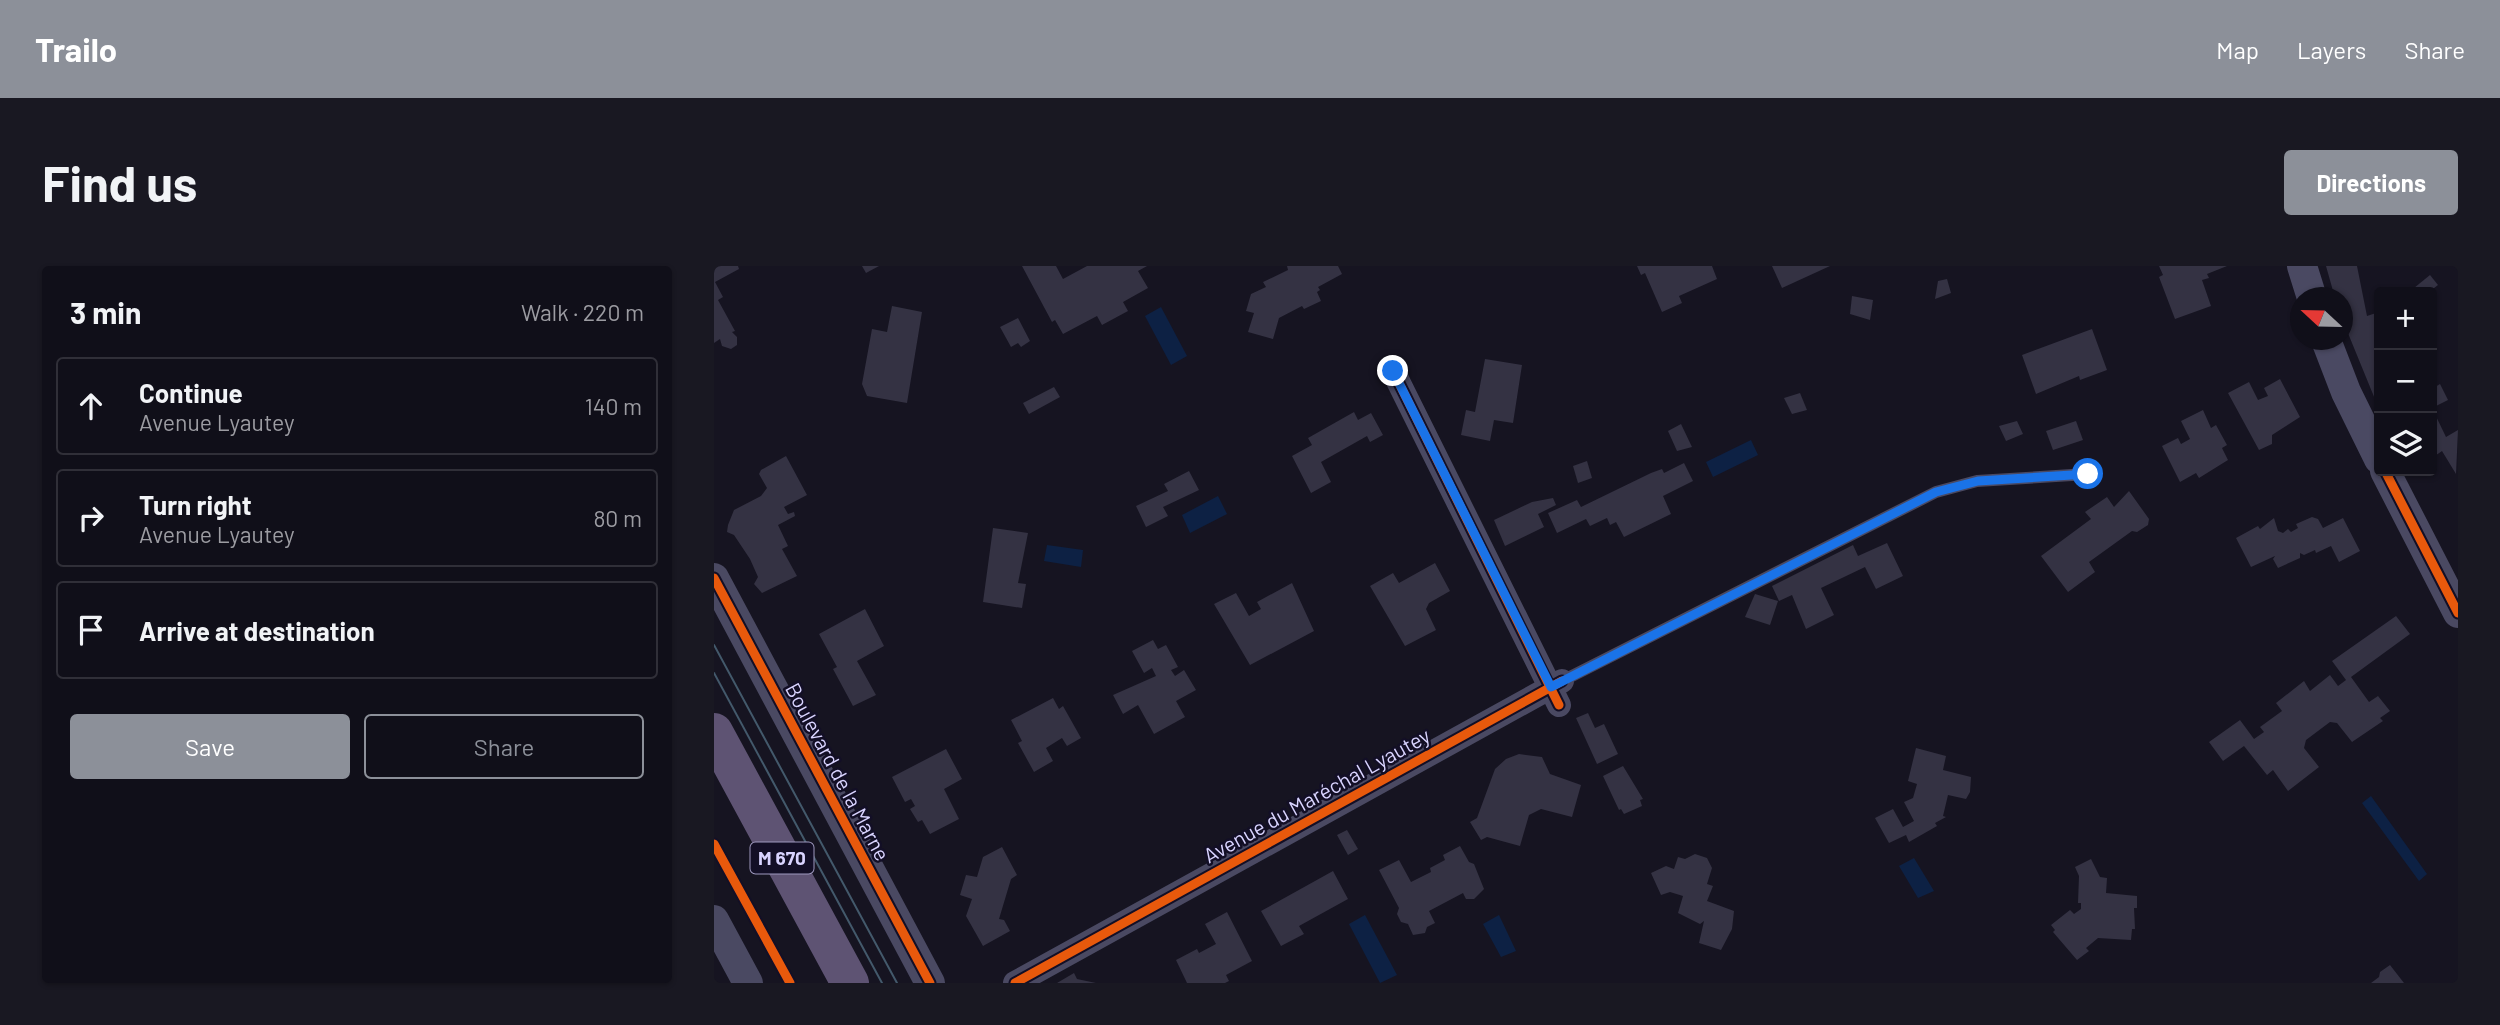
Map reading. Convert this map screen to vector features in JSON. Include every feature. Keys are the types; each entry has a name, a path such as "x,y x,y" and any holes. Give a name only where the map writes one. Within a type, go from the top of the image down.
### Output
{"main road":[{"name":"M 670","path":"714,732 850,983"},
{"name":"M 670","path":"714,787 820,983"}],"street":[{"path":"2302,266 2309,287"},
{"path":"2330,350 2346,392 2374,450"},
{"path":"1393,371 1557,691"},
{"path":"2388,476 2458,613"},
{"name":"Boulevard de la Marne","path":"714,578 930,983"},
{"name":"Avenue du Maréchal Lyautey","path":"1015,983 1557,691"},
{"path":"714,920 748,983"}],"lane":[{"path":"1557,691 1936,492 1978,481 2088,474"}],"water":[{"path":"1161,307 1187,356 1171,365 1145,316"},
{"path":"1751,440 1758,455 1713,477 1706,462"},
{"path":"1218,496 1227,514 1190,533 1182,515"},
{"path":"1047,545 1083,550 1081,567 1044,561"},
{"path":"2371,796 2427,874 2419,881 2362,803"},
{"path":"1914,858 1934,891 1918,898 1899,866"},
{"path":"1365,915 1397,975 1380,983 1349,924"},
{"path":"1499,915 1516,951 1501,957 1483,924"}],"building":[{"path":"714,266 738,266 739,269 715,282 723,297 718,300 735,331 732,332 737,337 737,345 731,349 722,346 720,339 714,343"},
{"path":"862,266 879,266 866,273"},
{"path":"1022,266 1056,266 1063,279 1087,266 1147,266 1138,271 1148,288 1123,302 1128,311 1102,325 1097,316 1063,334 1055,320 1052,322"},
{"path":"1287,266 1338,266 1342,274 1318,287 1321,301 1304,309 1302,306 1279,318 1273,339 1248,332 1254,313 1246,311 1251,294 1266,287 1263,282 1288,270"},
{"path":"1637,266 1712,266 1717,279 1679,296 1682,303 1662,312 1645,273 1641,275"},
{"path":"1772,266 1830,266 1782,288"},
{"path":"2159,266 2227,266 2207,274 2209,278 2202,280 2211,306 2175,319 2159,277 2163,275"},
{"path":"2326,266 2357,266 2367,316 2374,314 2374,397 2353,345 2353,287 2332,287"},
{"path":"2430,275 2438,285 2435,287 2415,287"},
{"path":"1947,279 1951,293 1935,299 1938,281"},
{"path":"1852,296 1873,300 1870,320 1850,314"},
{"path":"892,306 922,312 907,403 867,396 862,384 872,329 887,332"},
{"path":"1018,318 1030,341 1021,347 1018,343 1011,347 1000,327"},
{"path":"2092,329 2107,370 2080,380 2079,376 2036,394 2022,355"},
{"path":"1485,359 1522,365 1513,423 1494,420 1490,441 1461,435 1466,410 1475,412"},
{"path":"2280,379 2300,417 2272,435 2272,444 2259,450 2228,393 2249,382 2258,400 2268,396 2264,388"},
{"path":"2440,384 2448,400 2437,406 2437,386"},
{"path":"1054,387 1060,397 1029,414 1023,403"},
{"path":"1800,393 1807,410 1792,414 1784,398"},
{"path":"2203,410 2211,428 2216,425 2227,445 2222,448 2228,460 2199,478 2196,473 2180,482 2162,446 2178,438 2181,444 2190,439 2181,421"},
{"path":"1354,412 1358,420 1371,413 1383,435 1370,442 1367,436 1321,462 1331,482 1311,493 1292,456 1312,445 1308,438"},
{"path":"2437,418 2446,437 2458,430 2456,474 2442,451 2437,454"},
{"path":"2017,421 2023,434 2006,441 1999,426"},
{"path":"2076,421 2083,440 2053,450 2046,431"},
{"path":"1681,424 1692,447 1677,451 1668,431"},
{"path":"786,456 807,495 784,507 788,514 794,512 795,516 778,525 788,546 782,549 797,576 762,593 754,584 758,577 750,559 734,535 727,532 728,525 734,510 761,496 767,488 759,474 761,470"},
{"path":"1587,461 1592,478 1578,483 1573,466"},
{"path":"1684,463 1693,481 1663,496 1671,514 1624,537 1616,522 1610,525 1607,518 1590,526 1586,519 1557,533 1548,513 1577,500 1581,507 1651,473 1662,469 1664,473"},
{"path":"1189,471 1199,490 1163,507 1168,516 1146,527 1136,506 1168,491 1164,484"},
{"path":"2129,491 2149,519 2148,525 2137,532 2132,531 2089,562 2095,572 2068,592 2041,556 2091,519 2085,512 2107,497 2114,507"},
{"path":"1553,498 1556,505 1538,514 1544,527 1505,546 1494,520 1532,502"},
{"path":"2312,517 2318,519 2323,528 2343,518 2360,551 2339,562 2331,546 2316,553 2315,550 2304,555 2300,553 2300,558 2278,568 2273,559 2275,556 2251,567 2236,538 2258,526 2260,529 2274,518 2278,531 2283,533 2288,529 2291,532 2298,528 2296,524"},
{"path":"993,528 1028,533 1018,583 1026,584 1022,608 983,602"},
{"path":"1887,543 1903,576 1876,589 1865,567 1821,588 1834,615 1806,629 1792,595 1779,601 1772,586 1853,545 1858,556"},
{"path":"1435,563 1450,591 1429,603 1426,609 1436,630 1405,646 1370,586 1393,573 1399,583"},
{"path":"1292,583 1314,631 1250,665 1214,604 1236,593 1249,616 1261,609 1257,602"},
{"path":"1755,594 1778,601 1770,625 1745,617"},
{"path":"865,609 884,646 857,661 876,695 853,706 833,669 837,667 819,634"},
{"path":"2396,616 2410,634 2351,677 2369,702 2378,696 2390,711 2380,718 2383,721 2352,742 2337,723 2330,722 2306,740 2304,748 2319,767 2288,791 2273,770 2267,775 2244,746 2223,761 2209,742 2240,720 2254,739 2264,732 2260,727 2282,711 2276,703 2304,681 2310,691 2330,675 2338,686 2346,680 2332,661"},
{"path":"1153,640 1158,649 1166,645 1178,667 1171,670 1175,676 1184,670 1196,690 1176,701 1185,717 1154,734 1138,705 1123,714 1113,695 1156,676 1152,668 1144,673 1132,651"},
{"path":"1053,698 1059,709 1063,706 1081,738 1067,746 1062,738 1046,748 1053,761 1034,772 1018,743 1022,741 1011,720"},
{"path":"1588,713 1595,728 1604,724 1618,754 1597,764 1576,718"},
{"path":"1916,748 1946,756 1943,770 1971,777 1970,792 1966,799 1948,795 1943,816 1946,817 1935,823 1937,826 1909,842 1906,835 1889,843 1875,818 1893,809 1903,827 1914,821 1904,802 1913,798 1917,784 1908,781"},
{"path":"946,749 962,779 944,789 959,819 930,834 922,820 918,822 910,809 915,806 911,799 905,802 892,777"},
{"path":"1519,754 1542,757 1550,774 1581,785 1572,817 1541,809 1529,815 1520,846 1487,837 1481,840 1470,822 1477,818 1495,769 1506,759"},
{"path":"1623,766 1643,799 1640,800 1642,806 1624,814 1619,810 1603,776"},
{"path":"1347,830 1358,849 1348,855 1337,835"},
{"path":"1460,846 1469,862 1474,864 1484,889 1474,899 1466,899 1463,893 1429,911 1435,923 1427,927 1425,933 1413,935 1408,924 1401,922 1397,914 1399,908 1379,870 1399,860 1411,882 1431,872 1430,868 1445,860 1443,855"},
{"path":"1002,847 1017,875 1011,879 999,919 1004,920 1010,931 983,946 966,916 972,899 960,895 966,875 977,877 983,857"},
{"path":"1695,854 1707,858 1712,868 1707,884 1713,886 1707,901 1734,911 1732,929 1721,950 1699,943 1704,921 1700,924 1678,913 1683,896 1670,892 1661,895 1651,873 1666,866 1674,869 1678,857 1685,859"},
{"path":"2091,859 2100,877 2107,878 2106,893 2137,896 2137,908 2134,908 2135,929 2132,929 2131,940 2098,938 2086,948 2089,951 2077,960 2053,932 2055,930 2051,925 2070,910 2074,914 2081,909 2081,903 2078,903 2079,876 2075,867"},
{"path":"1333,871 1348,899 1299,926 1304,934 1281,946 1261,911"},
{"path":"1227,912 1252,961 1226,975 1229,981 1225,983 1187,983 1176,960 1197,949 1199,953 1216,944 1205,924"},
{"path":"2390,965 2404,983 2371,983 2379,977 2380,972"},
{"path":"1074,973 1077,979 1096,983 1057,983"}],"tram line":[{"path":"714,645 897,983"},
{"path":"714,673 882,983"}],"cycle path":[{"path":"1393,371 1559,705"},
{"path":"2388,476 2458,613"},
{"path":"714,578 930,983"},
{"path":"1015,983 1562,681"},
{"path":"714,844 790,983"}],"route":[{"path":"1393,371 1551,687 1936,492 1978,481 2088,474"}]}
